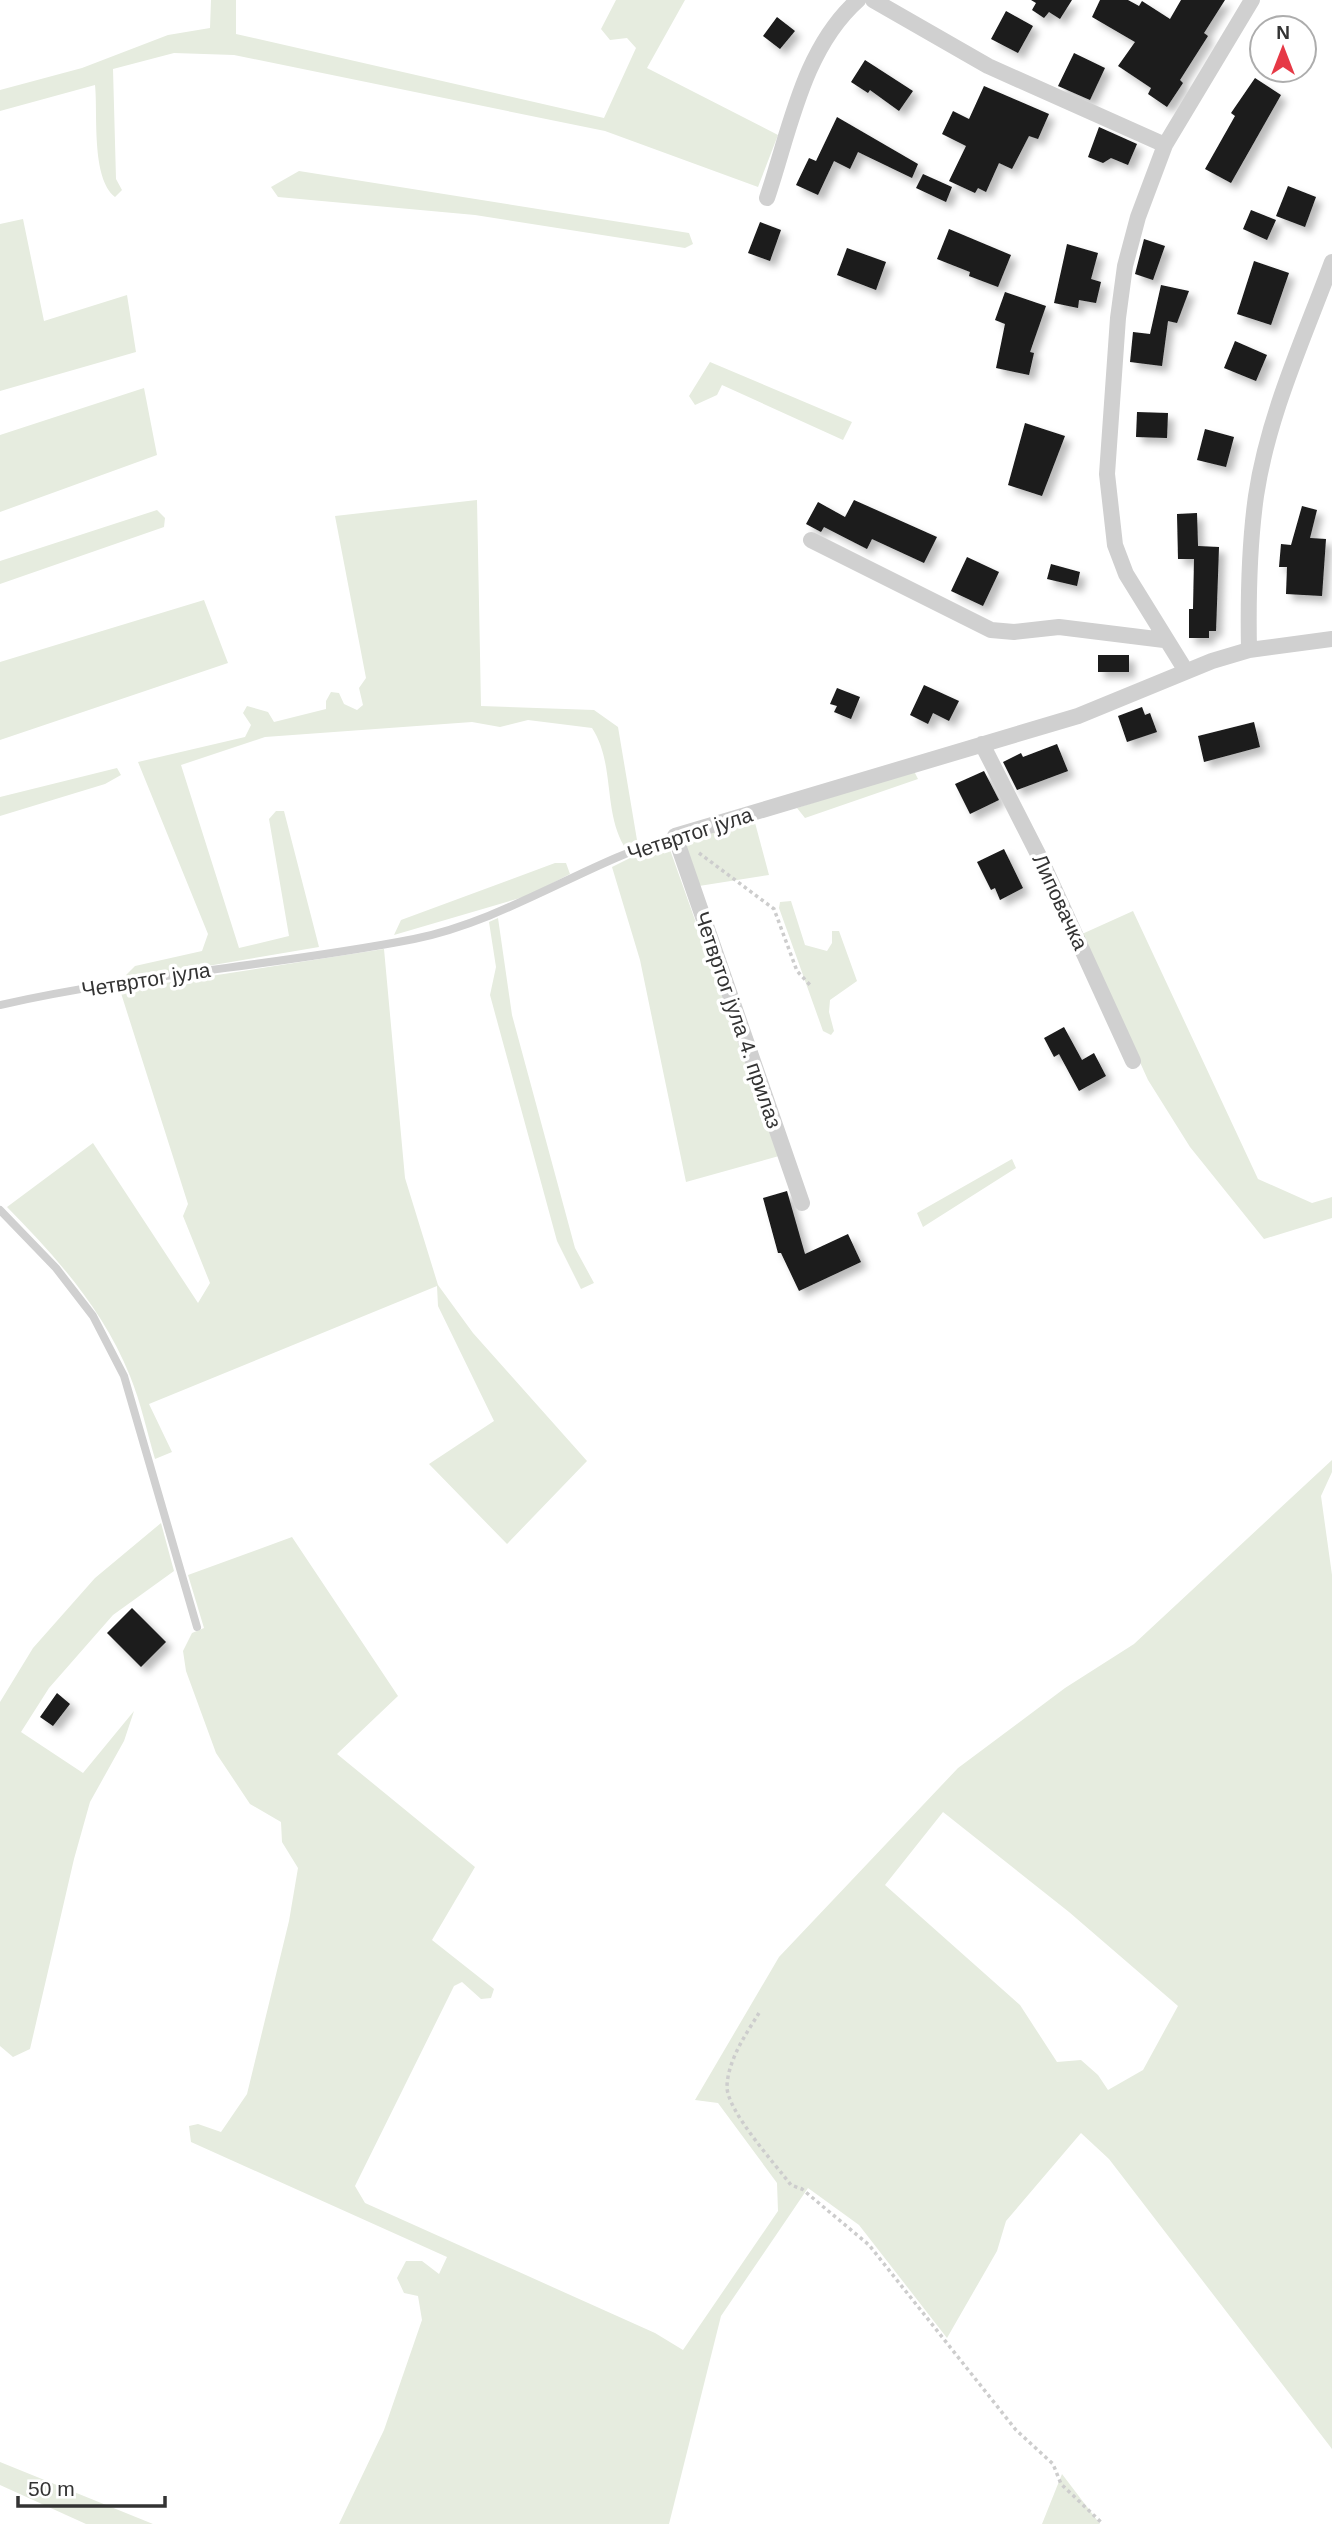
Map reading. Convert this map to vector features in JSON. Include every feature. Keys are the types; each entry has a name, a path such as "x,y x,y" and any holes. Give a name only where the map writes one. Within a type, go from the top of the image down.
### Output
{"street":[{"path":"767,198 815,54 845,12 858,0"},
{"path":"873,0 988,66 1165,145"},
{"path":"1186,671 1164,640 1126,574 1115,545 1107,474 1118,318 1125,266 1138,217 1165,145 1252,0"},
{"path":"1249,650 1251,547 1262,467 1280,403 1332,262"},
{"path":"811,540 992,630 1014,632 1059,627 1164,640"},
{"name":"Четвртог јула","path":"675,836 1078,716 1186,671 1249,650 1332,639"},
{"name":"Липовачка","path":"982,744 1042,862 1133,1061"},
{"name":"Четвртог јула 4. прилаз","path":"675,836 802,1203"}],"lane":[{"name":"Четвртог јула","path":"0,1005 415,939 522,904 641,846 675,836"},
{"path":"0,1210 56,1268 79,1297 93,1316 119,1365 197,1627"}],"path":[{"path":"675,836 774,909 797,971 810,985"},
{"path":"759,2013 737,2051 727,2087 732,2104 791,2185 802,2189 869,2245 1016,2430 1053,2464 1062,2484 1103,2524"}],"shaded area":[{"path":"211,0 236,0 236,34 604,118 636,48 627,38 610,40 601,29 616,0 685,0 647,68 778,135 758,187 605,131 234,55 174,53 113,69 116,179 122,190 115,197 107,188 99,161 95,85 0,111 0,90 82,68 168,35 210,28"},
{"path":"299,171 689,233 693,244 685,248 475,215 278,197 271,187"},
{"path":"23,219 44,321 127,295 136,352 0,391 0,224"},
{"path":"710,362 852,422 843,440 722,385 717,395 695,405 689,396"},
{"path":"144,388 157,455 0,512 0,435"},
{"path":"477,500 481,706 594,710 618,727 637,840 624,846 618,832 613,817 604,756 592,728 528,720 500,727 472,722 265,737 181,765 239,948 289,936 269,819 276,811 284,811 319,947 131,979 126,975 135,966 202,951 208,934 138,762 245,737 251,725 243,713 247,706 268,712 274,722 326,709 326,701 331,692 339,693 344,704 357,710 363,705 359,688 366,678 335,516"},
{"path":"157,510 165,518 164,527 0,584 0,561"},
{"path":"204,600 228,663 0,740 0,662"},
{"path":"117,768 121,775 105,784 0,816 0,797"},
{"path":"913,769 918,779 805,818 797,808"},
{"path":"754,819 769,875 699,886 682,840"},
{"path":"668,844 779,1156 686,1182 640,960 612,867 646,850"},
{"path":"555,863 566,863 570,874 527,896 394,935 401,920"},
{"path":"791,901 805,945 827,951 832,943 832,931 839,931 857,981 830,1000 829,1012 834,1031 831,1035 823,1031 779,908 780,902"},
{"path":"1133,911 1258,1179 1312,1203 1332,1197 1332,1218 1264,1239 1190,1147 1148,1080 1082,934"},
{"path":"498,918 512,1015 575,1248 594,1283 581,1289 557,1241 490,995 496,967 489,922"},
{"path":"384,949 405,1178 438,1285 473,1333 587,1461 507,1544 429,1464 494,1421 438,1306 437,1286 149,1404 172,1452 155,1459 134,1386 106,1329 61,1265 7,1207 93,1143 198,1303 210,1283 183,1216 188,1204 120,990"},
{"path":"1012,1159 1016,1168 923,1227 917,1213"},
{"path":"1332,1460 1332,1472 1321,1496 1332,1575 1332,2449 1109,2159 1081,2133 1006,2221 997,2251 947,2338 859,2225 808,2188 721,2316 669,2524 339,2524 384,2430 422,2320 418,2296 404,2293 397,2278 406,2261 422,2261 439,2274 447,2257 191,2142 189,2126 198,2124 221,2132 247,2094 289,1921 298,1868 282,1842 281,1822 250,1804 216,1753 186,1671 183,1651 192,1633 204,1628 188,1575 292,1537 398,1696 337,1754 475,1867 432,1940 494,1989 491,1998 481,1999 462,1982 454,1986 355,2186 365,2203 655,2333 683,2350 778,2211 777,2183 718,2103 695,2100 779,1957 958,1768 1065,1688 1134,1644","holes":["943,1812 1069,1912 1178,2006 1143,2070 1108,2090 1098,2075 1081,2060 1057,2062 1020,2005 885,1885"]},
{"path":"161,1523 174,1571 113,1615 49,1688 21,1732 83,1773 134,1711 124,1741 90,1802 30,2049 13,2057 0,2046 0,1702 33,1648 95,1578"},
{"path":"0,2462 153,2524 86,2524 0,2485"},
{"path":"1062,2474 1100,2524 1042,2524"}],"building":[{"path":"1031,0 1072,0 1060,19 1049,12 1044,18 1032,10 1036,3"},
{"path":"1100,0 1128,0 1139,6 1142,1 1170,19 1181,0 1225,0 1204,33 1208,36 1180,80 1183,83 1167,107 1148,94 1151,88 1118,66 1135,42 1092,17"},
{"path":"1006,11 1033,26 1018,53 991,39"},
{"path":"777,17 795,31 780,49 763,36"},
{"path":"1074,53 1105,68 1090,100 1058,86"},
{"path":"865,60 913,91 899,111 870,90 868,93 851,82"},
{"path":"1251,84 1264,84 1281,95 1231,183 1205,169 1235,116 1231,113"},
{"path":"984,86 1049,114 1038,139 1029,136 1012,169 999,163 986,192 978,188 975,193 949,181 966,146 942,134 953,111 969,119"},
{"path":"837,117 918,164 912,178 858,152 850,169 834,161 818,195 796,185 809,158 816,161"},
{"path":"1099,127 1137,144 1128,165 1111,158 1103,163 1088,157"},
{"path":"923,174 952,187 946,202 916,188"},
{"path":"1288,186 1316,197 1305,227 1276,216"},
{"path":"1251,210 1276,220 1267,240 1243,229"},
{"path":"760,222 781,230 770,261 748,253"},
{"path":"949,229 1011,255 998,287 969,276 970,272 937,259"},
{"path":"1144,239 1165,246 1153,280 1135,274"},
{"path":"1067,244 1098,253 1091,279 1101,282 1096,303 1079,300 1078,308 1054,303"},
{"path":"847,248 886,262 876,290 837,275"},
{"path":"1254,261 1289,273 1271,325 1237,314"},
{"path":"1161,285 1189,291 1177,323 1168,321 1162,366 1130,362 1133,332 1150,334"},
{"path":"1005,292 1046,306 1030,352 1034,353 1029,375 996,368 1005,324 995,320"},
{"path":"1235,341 1267,355 1256,381 1224,368"},
{"path":"1137,412 1168,413 1167,438 1136,437"},
{"path":"1025,423 1065,436 1042,496 1008,485"},
{"path":"1205,429 1234,437 1226,467 1197,460"},
{"path":"854,500 937,537 924,563 872,539 867,549 824,527 821,532 806,524 818,502 845,517"},
{"path":"1302,506 1317,510 1310,538 1326,539 1322,596 1286,594 1287,567 1279,567 1281,544 1291,545"},
{"path":"1197,513 1198,546 1219,547 1216,631 1209,631 1209,638 1189,638 1189,609 1193,609 1194,559 1178,559 1177,514"},
{"path":"967,557 999,572 983,606 951,591"},
{"path":"1051,564 1080,572 1077,586 1047,579"},
{"path":"1098,655 1129,655 1129,672 1098,672"},
{"path":"924,685 959,701 949,721 933,713 928,724 910,715"},
{"path":"837,688 860,697 851,719 834,712 837,706 830,704"},
{"path":"1142,707 1145,715 1150,713 1157,732 1127,742 1118,716"},
{"path":"1254,722 1260,747 1204,762 1198,736"},
{"path":"1057,744 1068,771 1017,790 1003,762 1021,753 1023,757"},
{"path":"984,771 999,800 970,814 955,784"},
{"path":"1004,849 1023,888 1000,900 995,888 991,890 977,862"},
{"path":"1064,1027 1082,1060 1094,1053 1106,1076 1079,1091 1059,1054 1054,1057 1044,1038"},
{"path":"787,1191 805,1254 848,1234 861,1262 799,1291 781,1253 778,1253 763,1198"},
{"path":"132,1608 166,1642 141,1667 107,1633"},
{"path":"57,1693 70,1704 53,1726 40,1717"}]}
